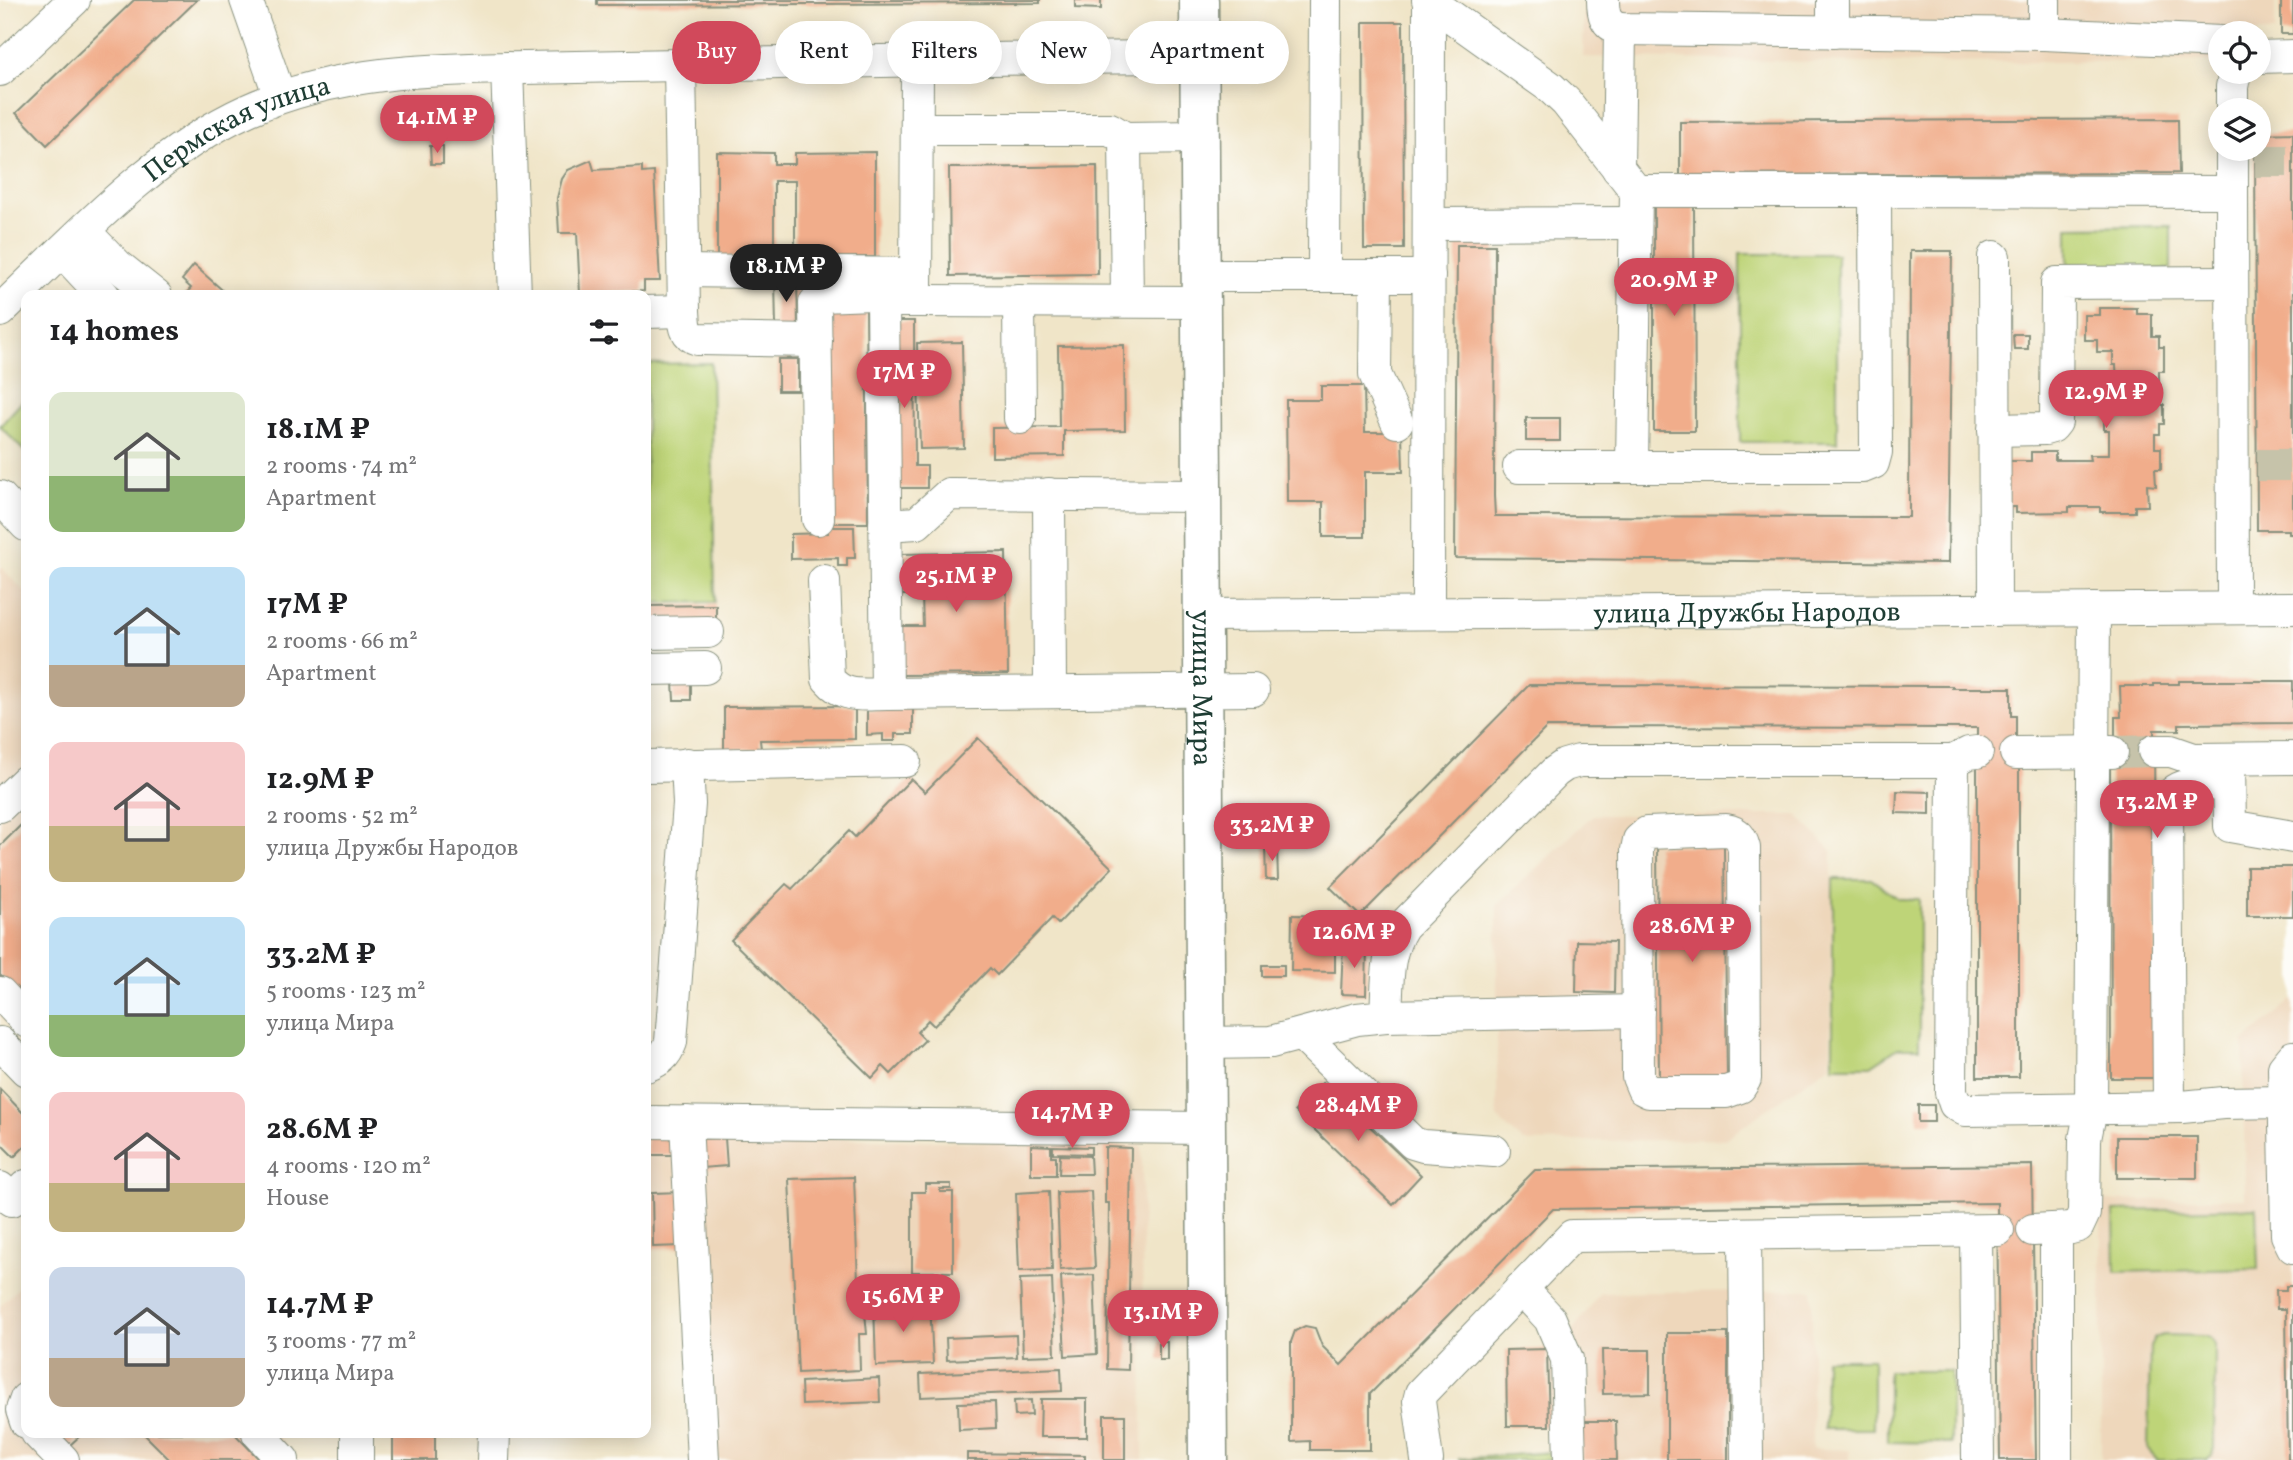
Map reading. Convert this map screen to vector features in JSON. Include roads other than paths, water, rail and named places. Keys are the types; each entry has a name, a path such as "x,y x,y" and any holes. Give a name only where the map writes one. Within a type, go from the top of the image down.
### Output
{"main road":[{"name":"улица Мира","path":"1199,0 1199,21"},
{"name":"улица Мира","path":"1199,84 1208,1460"}],"street":[{"path":"0,70 74,0"},
{"path":"246,0 280,97"},
{"path":"1324,276 1325,0"},
{"path":"1428,0 1550,87 1566,102 1627,180 1875,191 2232,192"},
{"path":"1428,0 1428,612"},
{"path":"1603,0 1603,14 1607,22 1620,29 2044,34 2208,41"},
{"path":"1833,0 1833,32"},
{"path":"2044,0 2044,34"},
{"path":"1620,29 1627,180 1634,223 1632,465"},
{"path":"2271,57 2293,56"},
{"name":"Пермская улица","path":"1002,60 1125,58"},
{"name":"Пермская улица","path":"761,64 887,62"},
{"name":"Пермская улица","path":"22,290 139,181 205,133 280,97 379,74 507,68 672,65"},
{"path":"507,68 515,290"},
{"path":"680,84 684,311 687,332 698,339 816,341"},
{"path":"916,287 917,84"},
{"path":"917,129 1110,129 1125,138 1200,137"},
{"path":"1125,138 1127,301"},
{"path":"2233,608 2245,466 2232,282 2232,192 2239,161"},
{"path":"1519,467 1863,467 1873,463 1876,452 1875,191"},
{"path":"1429,224 1634,223"},
{"path":"73,241 101,290"},
{"path":"73,241 117,265 148,290"},
{"path":"1994,257 1994,610"},
{"path":"684,271 916,287 1019,301 1127,301 1200,289 1324,276 1429,276"},
{"path":"1376,276 1375,374 1397,422"},
{"path":"1994,429 2045,429 2056,422 2057,284 2232,282"},
{"path":"883,301 916,287"},
{"name":"Пермская улица","path":"0,311 21,291"},
{"path":"818,519 815,303 821,296 872,294 883,301"},
{"path":"883,301 887,694"},
{"path":"1019,301 1020,418"},
{"path":"651,312 684,311"},
{"path":"885,525 917,523 949,494 1201,496"},
{"path":"1049,495 1050,691"},
{"path":"0,497 21,520"},
{"path":"824,581 828,679 836,689 847,694 1253,690"},
{"name":"улица Дружбы Народов","path":"1203,615 2293,608"},
{"path":"2056,1460 2044,1230 2071,1228 2078,1226 2082,1220 2085,1139 2091,1109 2104,752 2094,609"},
{"path":"651,633 708,632"},
{"path":"651,669 705,668"},
{"path":"2154,751 2171,751 2229,772"},
{"path":"2016,752 2104,752"},
{"path":"1386,1016 1390,953 1403,926 1565,765 1579,761 1965,757 1951,1092 1955,1104 1965,1110 2091,1109 2285,1102"},
{"path":"2169,1107 2167,803 2176,789 2184,785 2293,758"},
{"path":"651,766 905,761"},
{"path":"651,1064 667,1053 670,1042 689,804 687,764"},
{"path":"2229,772 2230,826 2293,836"},
{"path":"0,806 21,786"},
{"path":"1657,831 1736,832 1744,848 1745,1079 1740,1087 1726,1092 1649,1092 1643,1089 1638,1077 1637,1011 1639,840 1647,833 1657,831"},
{"path":"0,993 21,1016"},
{"path":"1205,1043 1271,1042 1357,1019 1386,1016 1637,1011"},
{"path":"1303,1035 1413,1143 1494,1151"},
{"path":"0,1043 21,1065"},
{"path":"2293,1057 2284,1068 2287,1235 2293,1247"},
{"path":"651,1122 1206,1128"},
{"path":"686,1122 704,1460"},
{"path":"1427,1460 1419,1401 1421,1392 1572,1236 1987,1231 1978,1460"},
{"path":"1745,1234 1748,1460"},
{"path":"1521,1288 1550,1319 1567,1359 1570,1460"},
{"path":"42,1438 63,1460"},
{"path":"263,1438 283,1460"},
{"path":"357,1438 357,1460"},
{"path":"494,1438 494,1460"}],"tunnel":[{"path":"2271,161 2293,161"},
{"path":"2257,465 2293,465"},
{"path":"2115,752 2154,751"}]}
